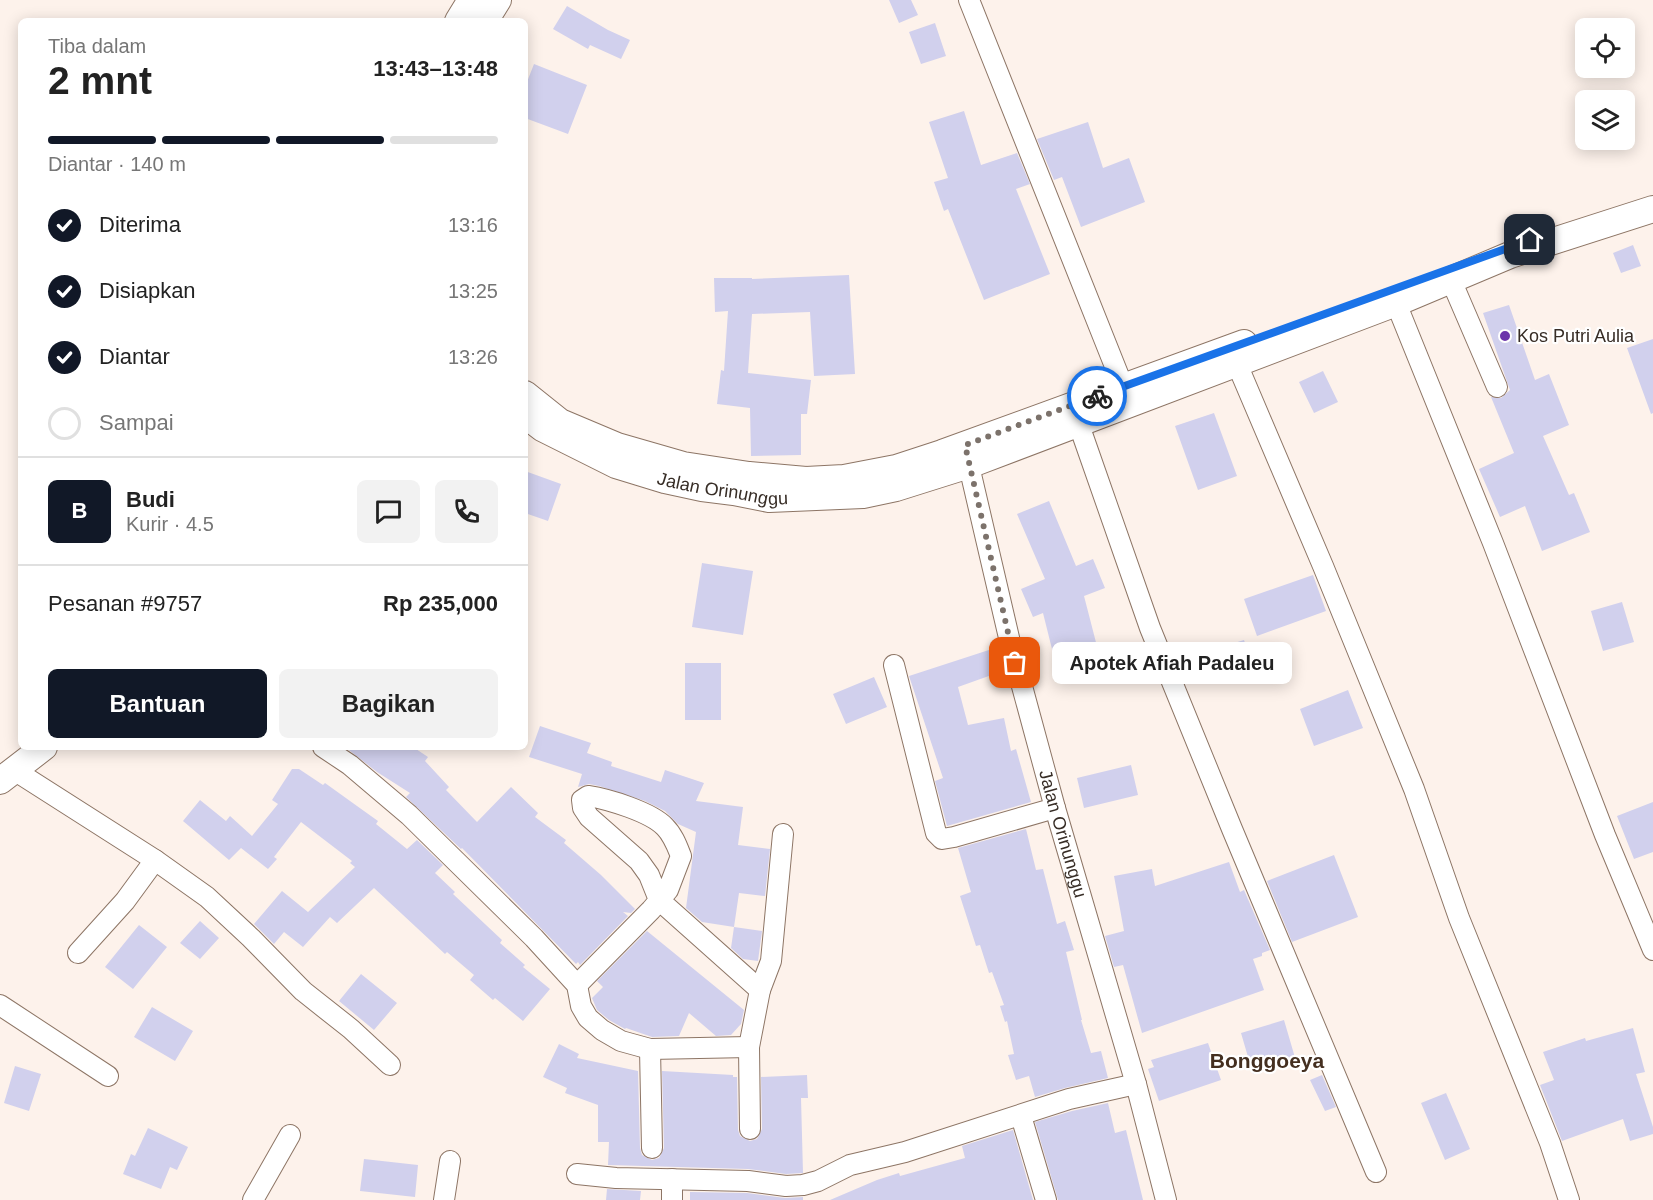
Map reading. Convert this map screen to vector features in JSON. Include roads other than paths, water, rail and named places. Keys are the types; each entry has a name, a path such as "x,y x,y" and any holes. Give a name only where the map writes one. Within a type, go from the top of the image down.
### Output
{"street":[{"path":"460,18 471,0"},
{"path":"487,18 498,0"},
{"path":"969,0 1126,396"},
{"name":"Jalan Orinunggu","path":"528,417 542,428 616,465 702,488 769,499 863,495 896,488 967,455 1510,251 1653,194"},
{"name":"Jalan Orinunggu","path":"1510,251 1653,209"},
{"name":"Jalan Orinunggu","path":"528,396 560,422 617,446 683,465 749,475 806,480 844,478 967,455 1079,425 1126,396 1237,364 1452,280 1482,261"},
{"path":"1452,280 1497,387"},
{"path":"1396,303 1493,543 1605,835 1653,950"},
{"path":"1237,364 1323,566 1409,778 1460,918 1550,1143 1569,1200"},
{"path":"1079,425 1150,628 1376,1172"},
{"name":"Jalan Orinunggu","path":"967,455 1010,642 1055,808 1136,1084 1166,1200"},
{"path":"894,665 936,833 942,839 1055,808"},
{"path":"40,750 7,776 155,860 207,897 303,991 351,1029 390,1065"},
{"path":"328,750 351,765 409,815 534,938 577,986 581,1006 588,1018 602,1030 621,1041 650,1049 749,1047"},
{"path":"577,986 659,900 670,884 681,856 665,826 637,811 588,796 582,800 583,808 589,817 639,861 649,875 659,900 760,990"},
{"path":"750,1129 749,1047 760,990 771,961 783,834"},
{"path":"78,953 125,901 155,860"},
{"path":"0,1005 108,1076"},
{"path":"650,1049 652,1148"},
{"path":"577,1174 616,1178 748,1181 786,1186 803,1185 818,1181 850,1165 905,1152 1069,1099 1136,1084"},
{"path":"1021,1116 1046,1200"},
{"path":"253,1200 290,1135"},
{"path":"444,1200 450,1161"},
{"path":"672,1179 672,1200"}],"place":[{"name":"Kos Putri Aulia","path":"1505,336"},
{"name":"Apotek Afiah Padaleu","path":"1015,663"}],"district":[{"name":"Bonggoeya","path":"1267,1060"}]}
